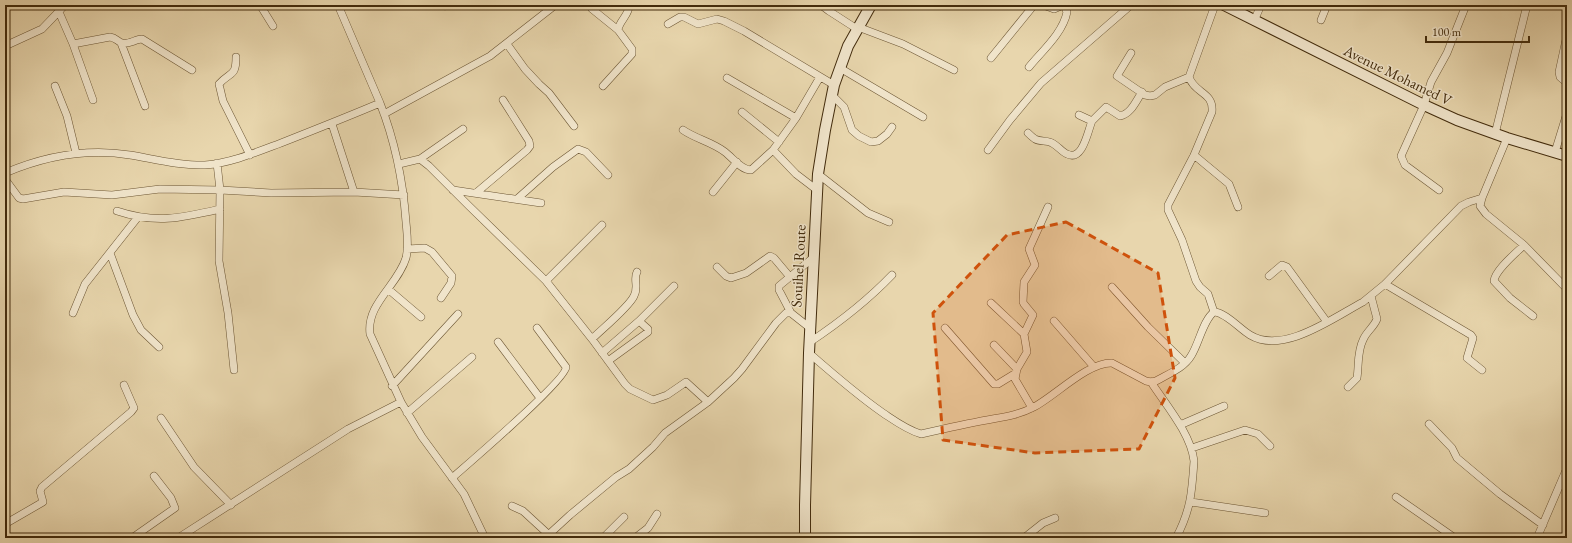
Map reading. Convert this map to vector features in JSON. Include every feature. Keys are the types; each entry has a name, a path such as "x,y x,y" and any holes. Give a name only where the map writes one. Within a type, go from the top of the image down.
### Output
{"main road":[{"name":"Souihel Route","path":"805,538 804,505 810,328 818,174 834,85 848,46 871,5"},
{"name":"Avenue Mohamed V","path":"1224,5 1388,88 1457,120 1507,138 1567,156"}],"street":[{"path":"5,46 42,29 65,5"},
{"path":"260,5 273,26"},
{"path":"338,5 384,114 399,164 404,195 407,249 403,265 374,312 369,328 374,344 400,402 422,437 464,494 485,538"},
{"path":"590,5 595,12 618,30 633,51 604,86"},
{"path":"618,30 629,9 629,5"},
{"path":"821,5 858,28 903,44 954,70"},
{"path":"992,58 1034,5"},
{"path":"1029,67 1055,36 1064,21 1067,12 1063,5 1054,9 1043,5"},
{"path":"988,150 1010,120 1041,83 1131,5"},
{"path":"1214,312 1208,294 1200,287 1196,280 1182,240 1168,210 1168,205 1194,155 1212,112 1213,105 1210,99 1193,86 1189,77 1215,5"},
{"path":"1254,21 1261,5"},
{"path":"1321,20 1327,5"},
{"path":"1439,190 1405,165 1401,160 1402,152 1424,105 1429,85 1447,53 1466,5"},
{"path":"1496,134 1527,5"},
{"path":"384,114 479,63 507,44 554,6"},
{"path":"59,12 73,44 93,100"},
{"path":"668,24 680,17 684,17 698,24 711,20 724,21 744,31 834,85"},
{"path":"1567,35 1559,72 1560,77 1567,83"},
{"path":"73,44 110,37 115,38 121,43 145,106"},
{"path":"121,43 142,39 192,70"},
{"path":"507,44 525,69 549,93 574,126"},
{"path":"1131,53 1117,76 1150,96 1155,95 1165,87 1189,77"},
{"path":"236,57 236,68 234,72 219,84 223,101 250,155"},
{"path":"840,68 923,117"},
{"path":"683,130 720,148 745,169 751,170 773,150 779,142 796,118 820,77"},
{"path":"727,78 796,118"},
{"path":"56,86 67,116 76,153"},
{"path":"1028,133 1035,140 1048,141 1067,154 1075,154 1084,146 1092,121 1106,107 1120,116 1123,116 1131,109 1142,92"},
{"path":"832,95 844,107 852,130 859,136 871,142 878,141 892,128"},
{"path":"476,193 530,146 529,141 503,100"},
{"path":"5,173 39,160 76,153 100,152 187,164 205,165 217,163 250,155 332,124 380,103"},
{"path":"742,112 779,142"},
{"path":"1555,152 1567,113"},
{"path":"1079,115 1092,121"},
{"path":"332,124 354,192"},
{"path":"399,164 420,159 463,129"},
{"path":"1507,138 1480,206 1482,211 1524,245 1567,289"},
{"path":"517,199 553,167 578,149 586,152 608,175"},
{"path":"773,150 796,174 817,190"},
{"path":"1194,155 1229,184 1238,207"},
{"path":"420,159 429,166 546,281 630,389 649,400 653,400 667,395 686,382 708,402"},
{"path":"713,192 737,162"},
{"path":"217,163 220,190 219,261 228,313 234,370"},
{"path":"818,174 868,213 889,222"},
{"path":"5,179 19,198 23,199 64,192 112,195 160,189 271,193 354,192 404,195"},
{"path":"455,192 476,193 541,203"},
{"path":"1214,312 1220,314 1251,335 1263,340 1278,340 1299,337 1363,302 1385,284 1460,206 1482,198"},
{"path":"945,328 994,384 998,384 1016,371 1027,352 1024,334 1033,315 1024,304 1023,289 1024,282 1034,267 1030,249 1040,229 1048,207"},
{"path":"117,212 138,217 156,219 179,218 220,208"},
{"path":"72,313 85,284 138,217"},
{"path":"546,281 602,225"},
{"path":"1524,245 1500,270 1494,281 1510,298 1533,316"},
{"path":"407,249 425,248 432,252 452,276 451,283 441,298"},
{"path":"110,252 133,315 142,330 159,347"},
{"path":"717,267 726,276 731,278 755,268 770,256 774,258 790,277"},
{"path":"810,328 791,313 778,288 814,257"},
{"path":"1269,276 1282,265 1287,266 1327,322"},
{"path":"592,339 632,300 637,288 635,276 637,272"},
{"path":"892,275 858,308 810,347 863,399 893,420 912,431 921,434 1018,413 1032,408 1094,367 1106,363 1112,363 1141,379 1151,382 1180,425 1192,448 1194,461 1191,502 1183,526 1176,538"},
{"path":"1385,284 1471,335 1473,338 1467,358 1482,370"},
{"path":"602,353 639,321 674,286"},
{"path":"1112,287 1148,327 1185,363"},
{"path":"388,289 420,317"},
{"path":"1348,387 1357,378 1359,353 1363,340 1377,318 1370,296"},
{"path":"991,304 1024,334"},
{"path":"1151,382 1185,363 1191,357 1209,318 1214,312"},
{"path":"512,506 523,511 546,536 616,477 629,469 665,433 708,402 742,369 776,323 786,314 791,313"},
{"path":"392,386 458,314"},
{"path":"608,361 648,332 648,329 639,321"},
{"path":"1054,321 1094,367"},
{"path":"452,478 553,386 567,369 537,328"},
{"path":"498,342 540,398"},
{"path":"994,345 1016,371 1017,383 1032,408"},
{"path":"407,413 472,357"},
{"path":"5,524 44,502 40,491 42,488 131,412 134,408 124,385"},
{"path":"178,538 348,429 400,402"},
{"path":"1180,425 1224,406"},
{"path":"161,418 194,467 231,505"},
{"path":"1429,424 1452,448 1457,458 1500,494 1543,525"},
{"path":"1192,448 1245,430 1258,434 1270,446"},
{"path":"1538,538 1566,471"},
{"path":"132,538 175,508 171,498 154,476"},
{"path":"1396,497 1455,538"},
{"path":"1191,502 1265,513"},
{"path":"635,538 648,528 657,514"},
{"path":"603,538 624,517"},
{"path":"1024,538 1043,523 1055,518"}],"highlighted area":[{"path":"1066,222 1158,273 1175,378 1139,449 1035,453 943,440 933,313 1007,235"}]}
